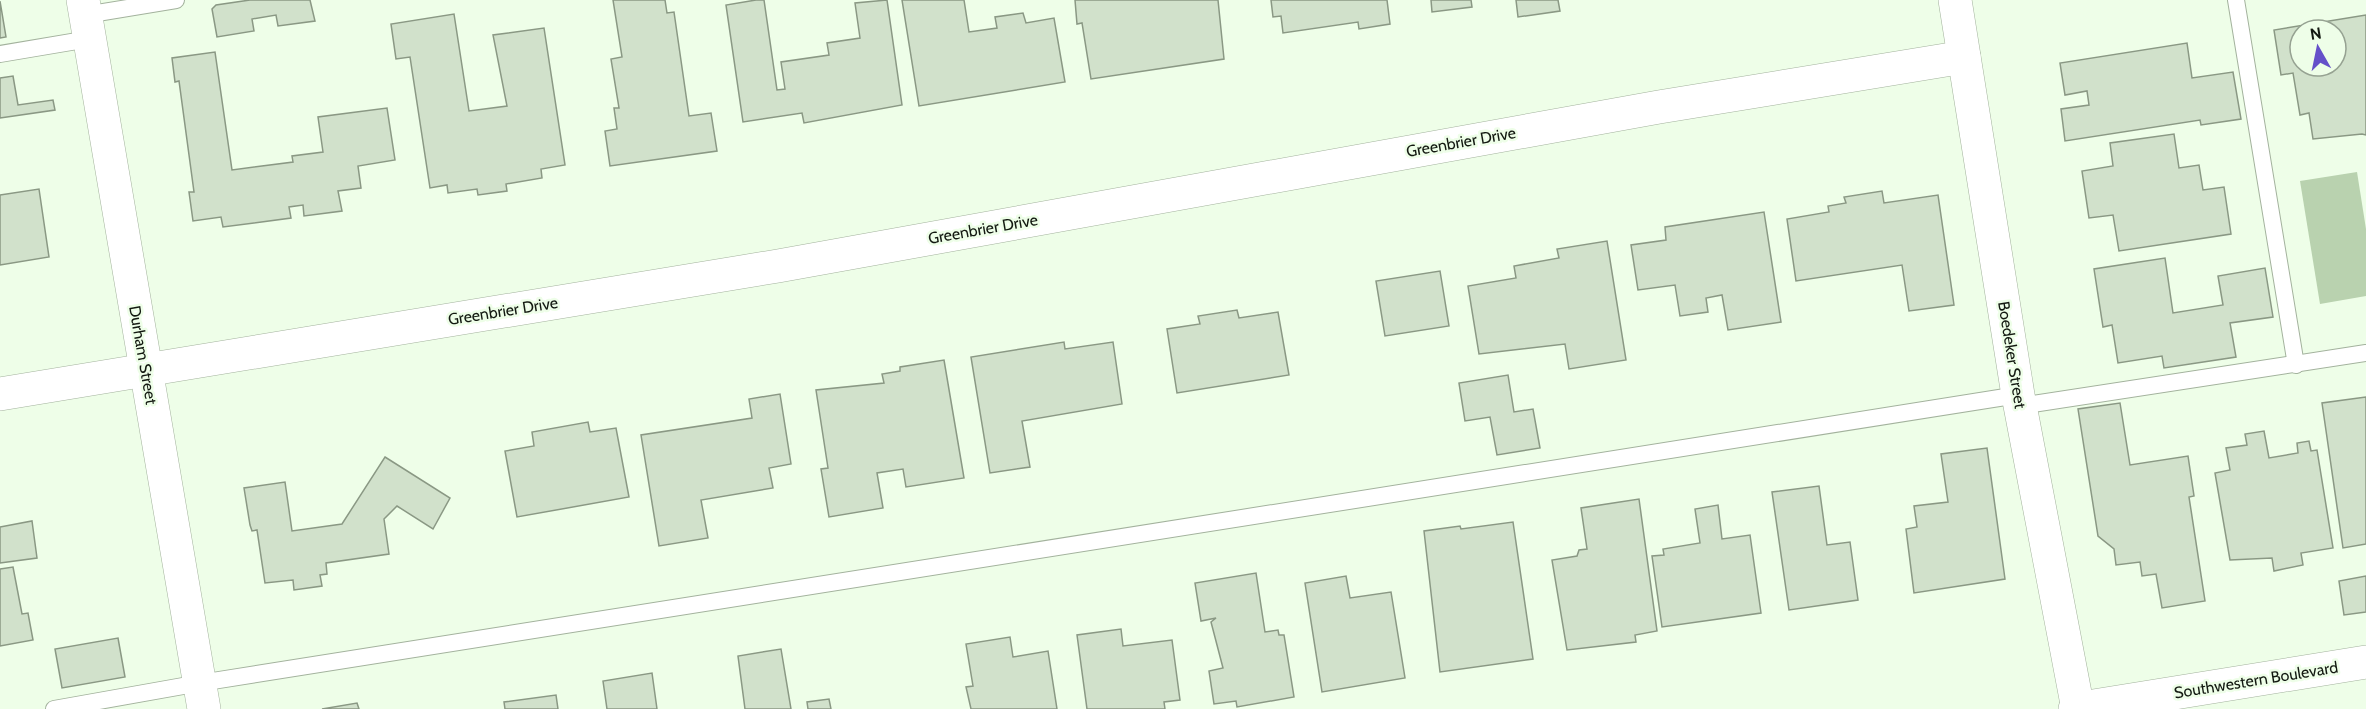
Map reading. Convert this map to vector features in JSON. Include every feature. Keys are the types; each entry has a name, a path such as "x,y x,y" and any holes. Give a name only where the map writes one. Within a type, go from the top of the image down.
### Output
{"street":[{"name":"Boedeker Street","path":"1955,0 2019,400 2077,709"},
{"name":"Durham Street","path":"86,18 202,696"},
{"name":"Greenbrier Drive","path":"0,394 778,266 1659,107 1964,57"},
{"name":"Southwestern Boulevard","path":"2077,709 2366,662"}],"lane":[{"path":"0,54 86,18 176,0"},
{"path":"2236,0 2296,365"},
{"path":"54,709 202,696 2019,400 2296,365 2366,353"}],"green space":[{"path":"2357,172 2366,229 2366,296 2320,304 2300,181"}],"building":[{"path":"250,0 310,0 315,21 278,26 276,15 252,19 254,31 217,37 212,9 216,5"},
{"path":"613,0 665,0 667,13 674,12 689,116 711,113 717,151 610,166 605,131 617,129 614,108 619,108 611,59 622,57"},
{"path":"764,0 777,90 785,89 781,62 829,55 827,43 860,38 855,3 887,0 902,105 804,123 802,113 743,122 726,5"},
{"path":"902,0 964,0 969,32 997,28 995,17 1023,13 1026,23 1054,18 1065,82 919,106"},
{"path":"1075,0 1218,0 1224,59 1091,79 1082,23 1077,24"},
{"path":"1271,0 1387,0 1390,24 1359,29 1358,22 1283,33 1281,16 1273,17"},
{"path":"1431,0 1471,0 1472,7 1432,12"},
{"path":"1516,0 1558,0 1560,11 1518,17"},
{"path":"0,1 6,37 0,38"},
{"path":"454,14 469,111 507,106 493,35 544,28 565,165 541,169 542,178 506,184 507,191 478,195 477,189 448,193 447,185 430,188 410,57 396,59 391,24"},
{"path":"2366,15 2366,135 2313,139 2309,113 2300,115 2294,78 2348,78 2348,18"},
{"path":"2288,28 2288,74 2281,75 2274,30"},
{"path":"2187,43 2192,78 2233,72 2241,119 2201,125 2200,120 2065,141 2061,109 2089,105 2087,91 2065,95 2060,63"},
{"path":"215,52 232,170 293,162 292,156 323,152 318,117 387,108 395,160 358,166 361,188 338,191 342,211 304,216 303,205 289,207 291,218 223,227 221,217 193,221 189,192 194,192 179,81 175,82 172,58"},
{"path":"13,76 18,105 53,100 55,110 0,118 0,78"},
{"path":"2174,134 2179,168 2199,165 2203,190 2224,187 2231,234 2119,251 2113,215 2089,218 2082,171 2113,166 2110,143"},
{"path":"39,189 49,257 0,265 0,195"},
{"path":"1882,191 1884,203 1938,195 1954,305 1909,311 1902,265 1796,281 1787,219 1829,212 1828,206 1846,203 1844,197"},
{"path":"1764,212 1781,322 1728,330 1722,295 1706,298 1708,312 1680,316 1675,285 1638,290 1631,245 1666,240 1665,227"},
{"path":"1607,241 1626,360 1569,369 1565,344 1479,354 1468,286 1516,278 1514,266 1559,258 1557,249"},
{"path":"2165,258 2173,313 2223,305 2218,276 2265,268 2273,317 2230,323 2236,357 2164,368 2162,356 2118,363 2112,325 2103,327 2094,269"},
{"path":"1440,271 1449,326 1385,336 1376,281"},
{"path":"1237,310 1239,318 1278,312 1289,375 1177,393 1167,329 1200,324 1198,316"},
{"path":"1064,342 1065,349 1113,342 1122,404 1022,421 1030,467 990,473 971,357"},
{"path":"944,360 964,478 906,487 903,469 877,473 883,508 829,517 821,469 828,468 816,390 884,383 882,374 900,371 900,367"},
{"path":"1508,375 1514,412 1533,409 1540,448 1497,455 1490,417 1465,421 1459,383"},
{"path":"780,394 791,464 769,468 773,488 701,500 708,538 659,546 641,435 752,418 749,399"},
{"path":"2366,397 2366,544 2343,548 2322,403"},
{"path":"2120,403 2130,465 2188,456 2194,496 2189,497 2205,601 2162,608 2156,574 2142,576 2140,562 2116,565 2114,549 2098,536 2078,409"},
{"path":"588,422 590,432 616,428 629,497 517,517 505,451 534,446 532,432"},
{"path":"2264,431 2269,458 2298,453 2297,443 2309,441 2311,451 2317,450 2333,548 2301,553 2303,565 2274,571 2272,558 2230,560 2215,473 2230,470 2226,448 2247,445 2245,434"},
{"path":"1987,448 2005,579 1914,593 1906,529 1917,527 1914,506 1948,502 1941,454"},
{"path":"385,457 450,498 433,529 397,506 384,519 389,554 326,563 327,574 320,575 322,586 294,590 293,580 265,583 257,530 252,531 250,525 244,488 285,482 292,531 342,524"},
{"path":"1819,486 1827,545 1850,542 1858,600 1789,610 1772,492"},
{"path":"1639,499 1657,631 1635,635 1636,642 1567,650 1552,560 1577,556 1579,550 1587,549 1581,508"},
{"path":"1718,505 1722,539 1750,535 1761,613 1662,627 1652,556 1664,555 1663,549 1700,543 1695,509"},
{"path":"32,521 37,558 0,563 0,527"},
{"path":"1513,522 1533,659 1440,672 1424,531"},
{"path":"13,567 22,614 28,613 33,640 0,646 0,569"},
{"path":"1256,573 1265,632 1278,630 1279,635 1284,635 1294,697 1237,707 1236,701 1214,704 1209,671 1223,668 1211,622 1216,618 1201,621 1195,583"},
{"path":"1346,576 1350,598 1391,592 1405,678 1322,692 1305,583"},
{"path":"2366,576 2366,612 2344,615 2339,581"},
{"path":"1121,629 1123,646 1172,640 1180,700 1164,702 1165,709 1087,709 1077,635"},
{"path":"1010,637 1013,657 1048,651 1057,709 971,709 966,687 973,686 966,644"},
{"path":"118,638 125,677 62,688 55,649"},
{"path":"781,649 791,709 745,709 738,656"},
{"path":"652,673 657,709 607,709 603,681"},
{"path":"556,695 558,709 505,709 504,702"},
{"path":"829,699 831,709 808,709 807,702"},
{"path":"357,703 359,709 322,709"}]}
